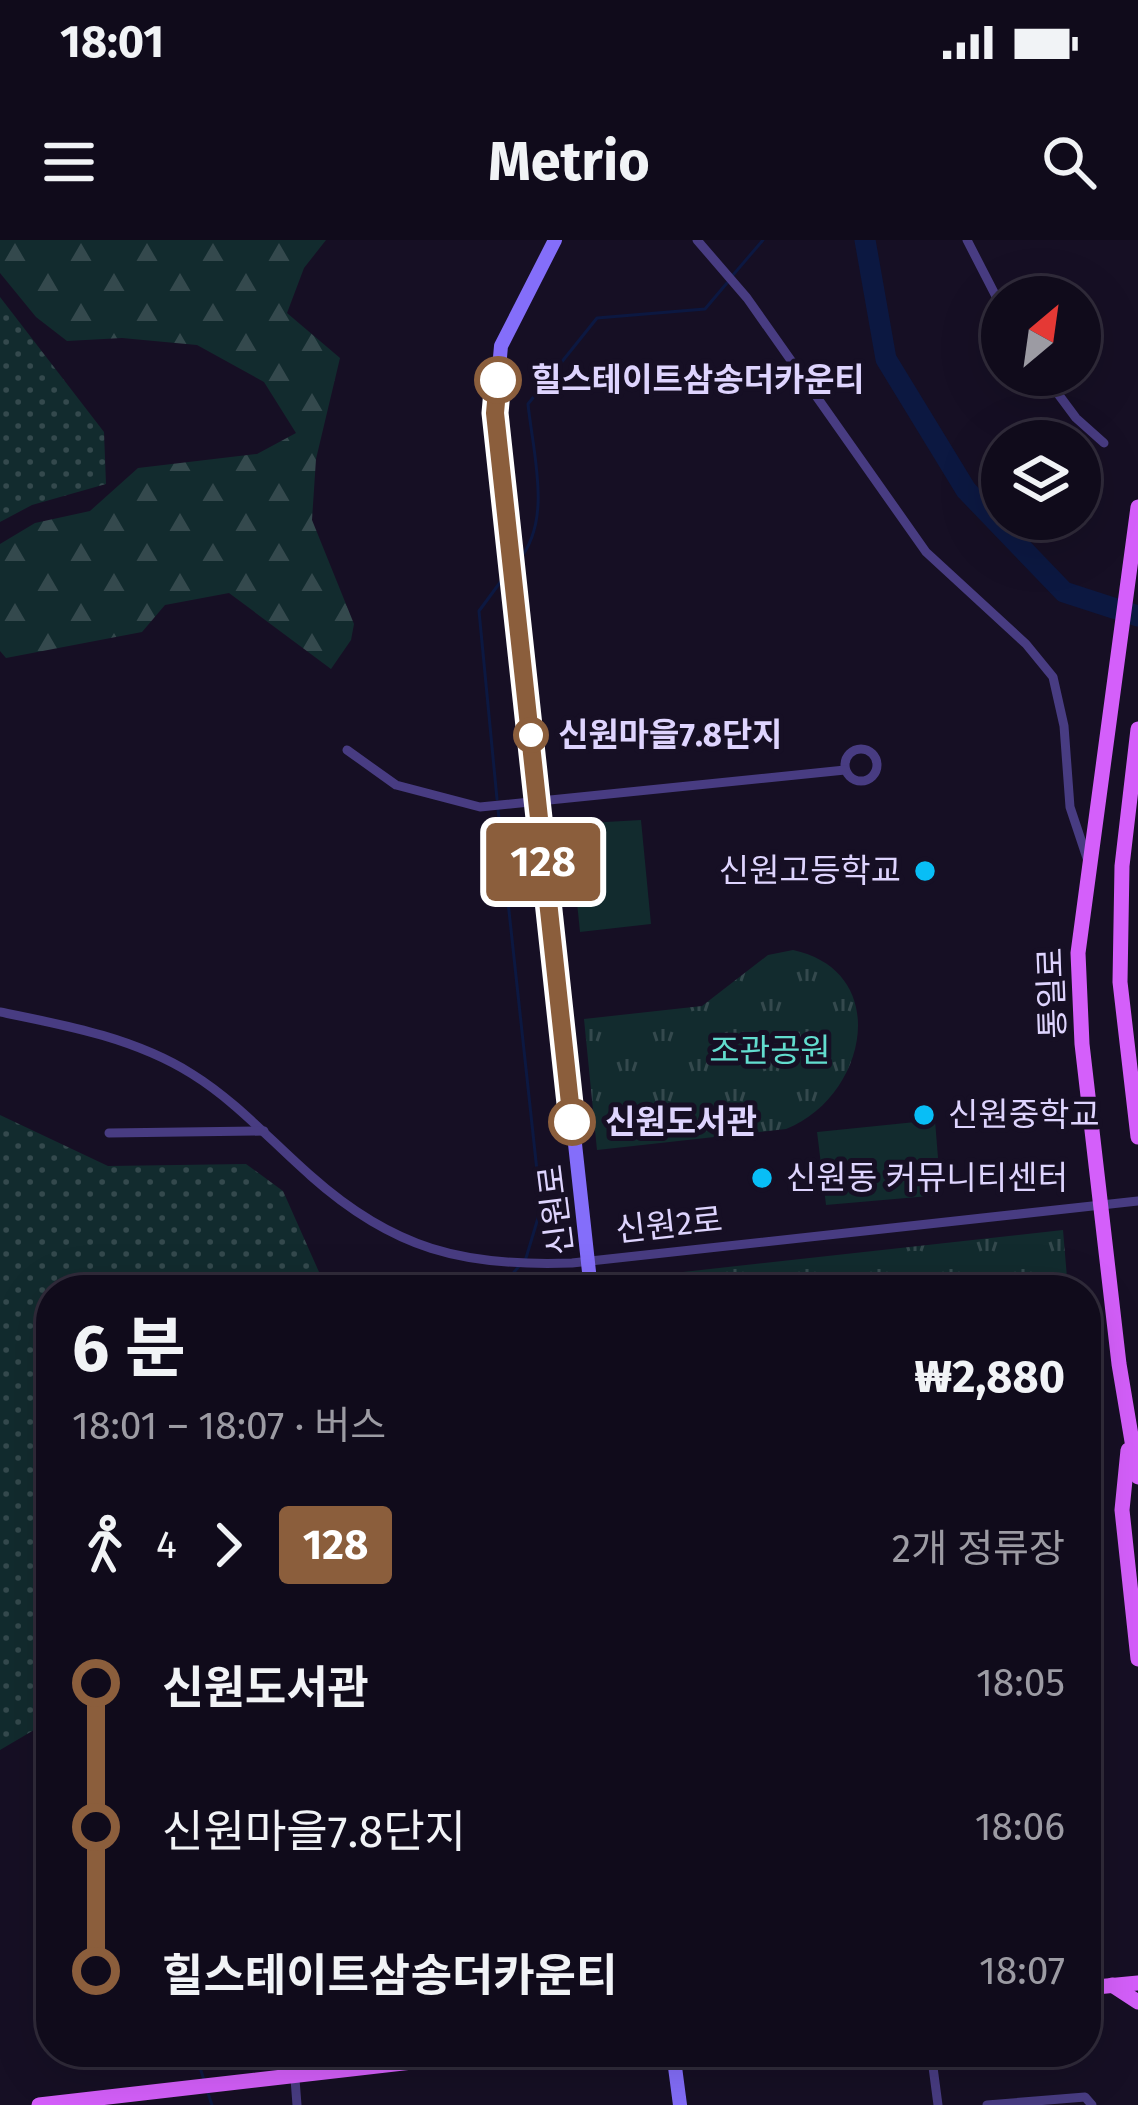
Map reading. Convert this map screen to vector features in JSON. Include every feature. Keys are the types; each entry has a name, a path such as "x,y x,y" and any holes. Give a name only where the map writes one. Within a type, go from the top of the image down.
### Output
{"main road":[{"name":"통일로","path":"1138,507 1078,953 1100,1203 1138,1477"},
{"name":"통일로","path":"1138,729 1120,982 1138,1136"},
{"path":"1130,1424 1122,1510 1138,1659"},
{"path":"1138,1965 1125,1984 1138,2002"},
{"path":"39,2105 386,2067"}],"street":[{"name":"신원로","path":"555,240 501,346 495,413 521,623 528,803 590,1275"},
{"path":"967,240 986,276"},
{"path":"700,243 746,298 926,552 1027,644 1053,677 1064,726 1070,807 1088,861"},
{"path":"1060,396 1104,443"},
{"path":"346,750 396,785 479,807 845,770"},
{"path":"0,1012 76,1027 170,1063 238,1106 264,1131"},
{"path":"109,1133 264,1131"},
{"name":"신원2로","path":"264,1131 357,1214 397,1238 484,1264 590,1261 1138,1201"},
{"path":"675,2067 680,2105"},
{"path":"933,2067 938,2105"},
{"path":"295,2079 297,2105"},
{"path":"987,2105 1085,2097 1092,2105"}],"green space":[{"path":"0,240 326,240 304,268 287,313 340,358 316,459 312,520 354,624 351,640 331,669 229,593 165,605 142,632 6,658 0,651 0,544 35,523 90,511 138,468 257,454 296,433 264,382 197,345 122,338 67,341 36,317 0,273"},
{"path":"0,297 104,432 106,484 32,505 0,522"},
{"path":"641,820 651,924 580,932 569,824"},
{"name":"조관공원","path":"793,950 825,963 846,983 856,1008 857,1036 850,1065 835,1091 813,1113 786,1129 597,1150 584,1019 702,1006 768,955"},
{"path":"0,1115 108,1166 246,1164 283,1191 320,1275 36,1275 36,1729 0,1750"},
{"path":"935,1120 941,1195 826,1205 817,1132"},
{"path":"1063,1230 1067,1275 661,1275"}],"waterway":[{"path":"733,275 763,240"},
{"path":"865,240 886,359 966,490 1064,592 1138,616"},
{"path":"518,561 529,545 538,507 528,404 597,318 705,309 727,283"},
{"path":"497,799 479,611 507,573"},
{"path":"498,809 541,1208 526,1258 512,1275"},
{"path":"200,2067 204,2080"},
{"path":"207,2090 212,2105"}],"bus line":[{"name":"128","path":"498,380 495,413 572,1122"}],"place":[{"name":"힐스테이트삼송더카운티","path":"498,380"},
{"name":"신원마을7.8단지","path":"531,735"},
{"name":"신원고등학교","path":"925,871"},
{"name":"신원중학교","path":"924,1115"},
{"name":"신원도서관","path":"572,1122"},
{"name":"신원동 커뮤니티센터","path":"762,1178"}]}
